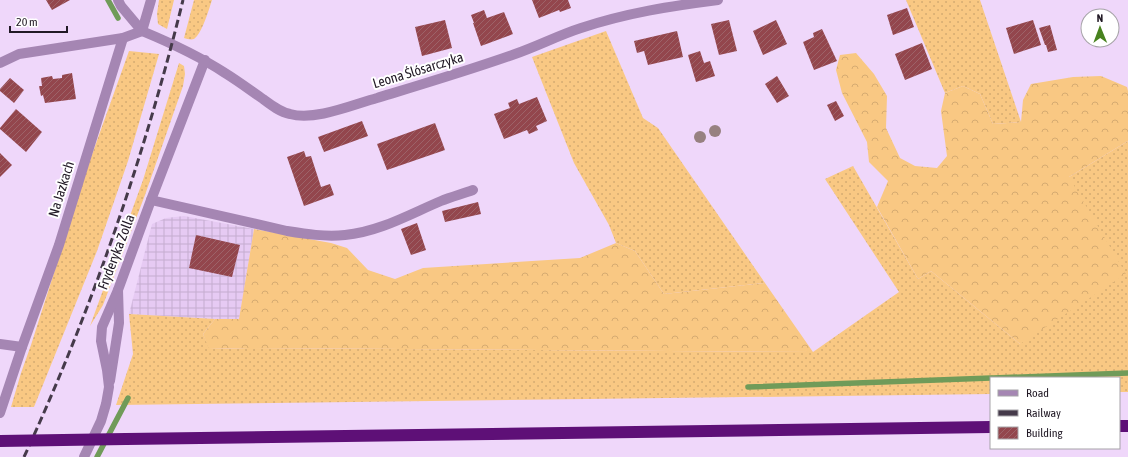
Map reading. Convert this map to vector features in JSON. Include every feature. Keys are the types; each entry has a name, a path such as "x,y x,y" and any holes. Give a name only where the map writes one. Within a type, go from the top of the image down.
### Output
{"highway":[{"path":"0,441 990,427"}],"street":[{"path":"118,0 121,6 142,31"},
{"path":"142,31 151,0"},
{"name":"Leona Ślósarczyka","path":"142,31 205,60 276,108 289,114 301,116 317,115 440,79 517,54 580,28 612,18 643,11 718,0"},
{"path":"0,63 19,54 123,38 142,31"},
{"name":"Na Jazkach","path":"0,413 59,244 123,38"},
{"name":"Fryderyka Zolla","path":"84,457 101,421 109,387 109,378 101,341 101,335 107,315 118,290 205,60"},
{"path":"151,200 287,231 327,236 365,232 473,190"},
{"path":"109,387 119,323 118,290"},
{"path":"0,344 22,347"}],"shaded area":[{"path":"184,216 254,229 239,320 129,314 152,224 166,218"}],"green space":[{"path":"159,0 174,0 167,29 158,24 157,14"},
{"path":"194,0 212,0 200,32 194,39 189,39 184,38"},
{"path":"906,0 980,0 1021,122 993,124 980,94 963,86 945,93"},
{"path":"606,31 643,118 658,128 765,283 664,294 635,251 616,243 609,225 574,163 532,57"},
{"path":"129,51 159,54 128,161 97,251 34,407 11,407 89,163"},
{"path":"856,53 874,74 887,96 886,128 900,158 915,166 937,168 947,156 941,111 945,93 963,86 980,94 993,124 1021,122 1023,100 1031,84 1073,77 1101,76 1127,87 1128,141 1069,177 1126,274 1020,344 931,271 918,279 877,207 888,181 869,162 867,142 842,93 836,70 840,55"},
{"path":"179,63 184,66 185,74 183,86 145,195 103,305 90,326 143,180"},
{"path":"1128,141 1128,392 1120,392 1120,377 990,377 990,394 116,405 133,354 129,314 215,319 203,334 210,349 813,352 899,292 825,179 853,166 918,279 931,271 1020,344 1069,177"},
{"path":"254,229 331,243 347,248 368,270 395,279 423,268 580,258 616,243 635,251 664,294 765,283 813,352 209,349 203,334 215,319 239,319"}],"building":[{"path":"46,0 70,0 52,10"},
{"path":"532,0 568,0 571,8 560,12 559,10 539,18"},
{"path":"907,8 914,27 893,35 887,15"},
{"path":"484,10 487,18 504,12 513,34 481,46 471,15"},
{"path":"445,20 452,48 422,56 415,27"},
{"path":"729,20 737,51 719,55 711,24"},
{"path":"776,20 787,44 763,55 753,31"},
{"path":"1033,20 1041,45 1014,54 1006,28"},
{"path":"1050,25 1057,50 1048,52 1039,28"},
{"path":"822,29 837,61 814,70 803,42 814,37 813,33"},
{"path":"677,31 683,57 648,65 644,51 637,53 634,41"},
{"path":"922,43 932,69 905,80 895,54"},
{"path":"700,51 704,63 710,61 715,76 696,82 688,55"},
{"path":"72,73 76,99 45,103 43,95 41,96 39,86 42,86 41,78 52,76 53,79 62,78 62,75"},
{"path":"777,76 789,96 777,103 765,84"},
{"path":"10,78 24,90 14,103 0,91 0,89"},
{"path":"537,97 547,121 536,126 538,130 529,134 527,130 504,139 494,114 510,108 508,103 517,99 519,104"},
{"path":"836,101 844,116 835,121 827,105"},
{"path":"16,109 42,132 26,152 0,129"},
{"path":"362,121 368,136 324,152 318,137"},
{"path":"435,123 445,150 387,170 377,144"},
{"path":"304,151 306,157 311,156 321,187 330,184 334,195 304,206 287,157"},
{"path":"0,153 12,165 0,177"},
{"path":"478,202 481,214 445,222 442,211"},
{"path":"417,223 426,250 411,255 401,229"},
{"path":"196,235 240,245 232,277 189,268"}],"waterway":[{"path":"108,0 118,18"},
{"path":"1020,377 1128,373"},
{"path":"748,387 990,378"},
{"path":"97,457 128,398"}],"railway":[{"path":"24,457 49,402 94,290 134,174 152,116 183,0"}]}
